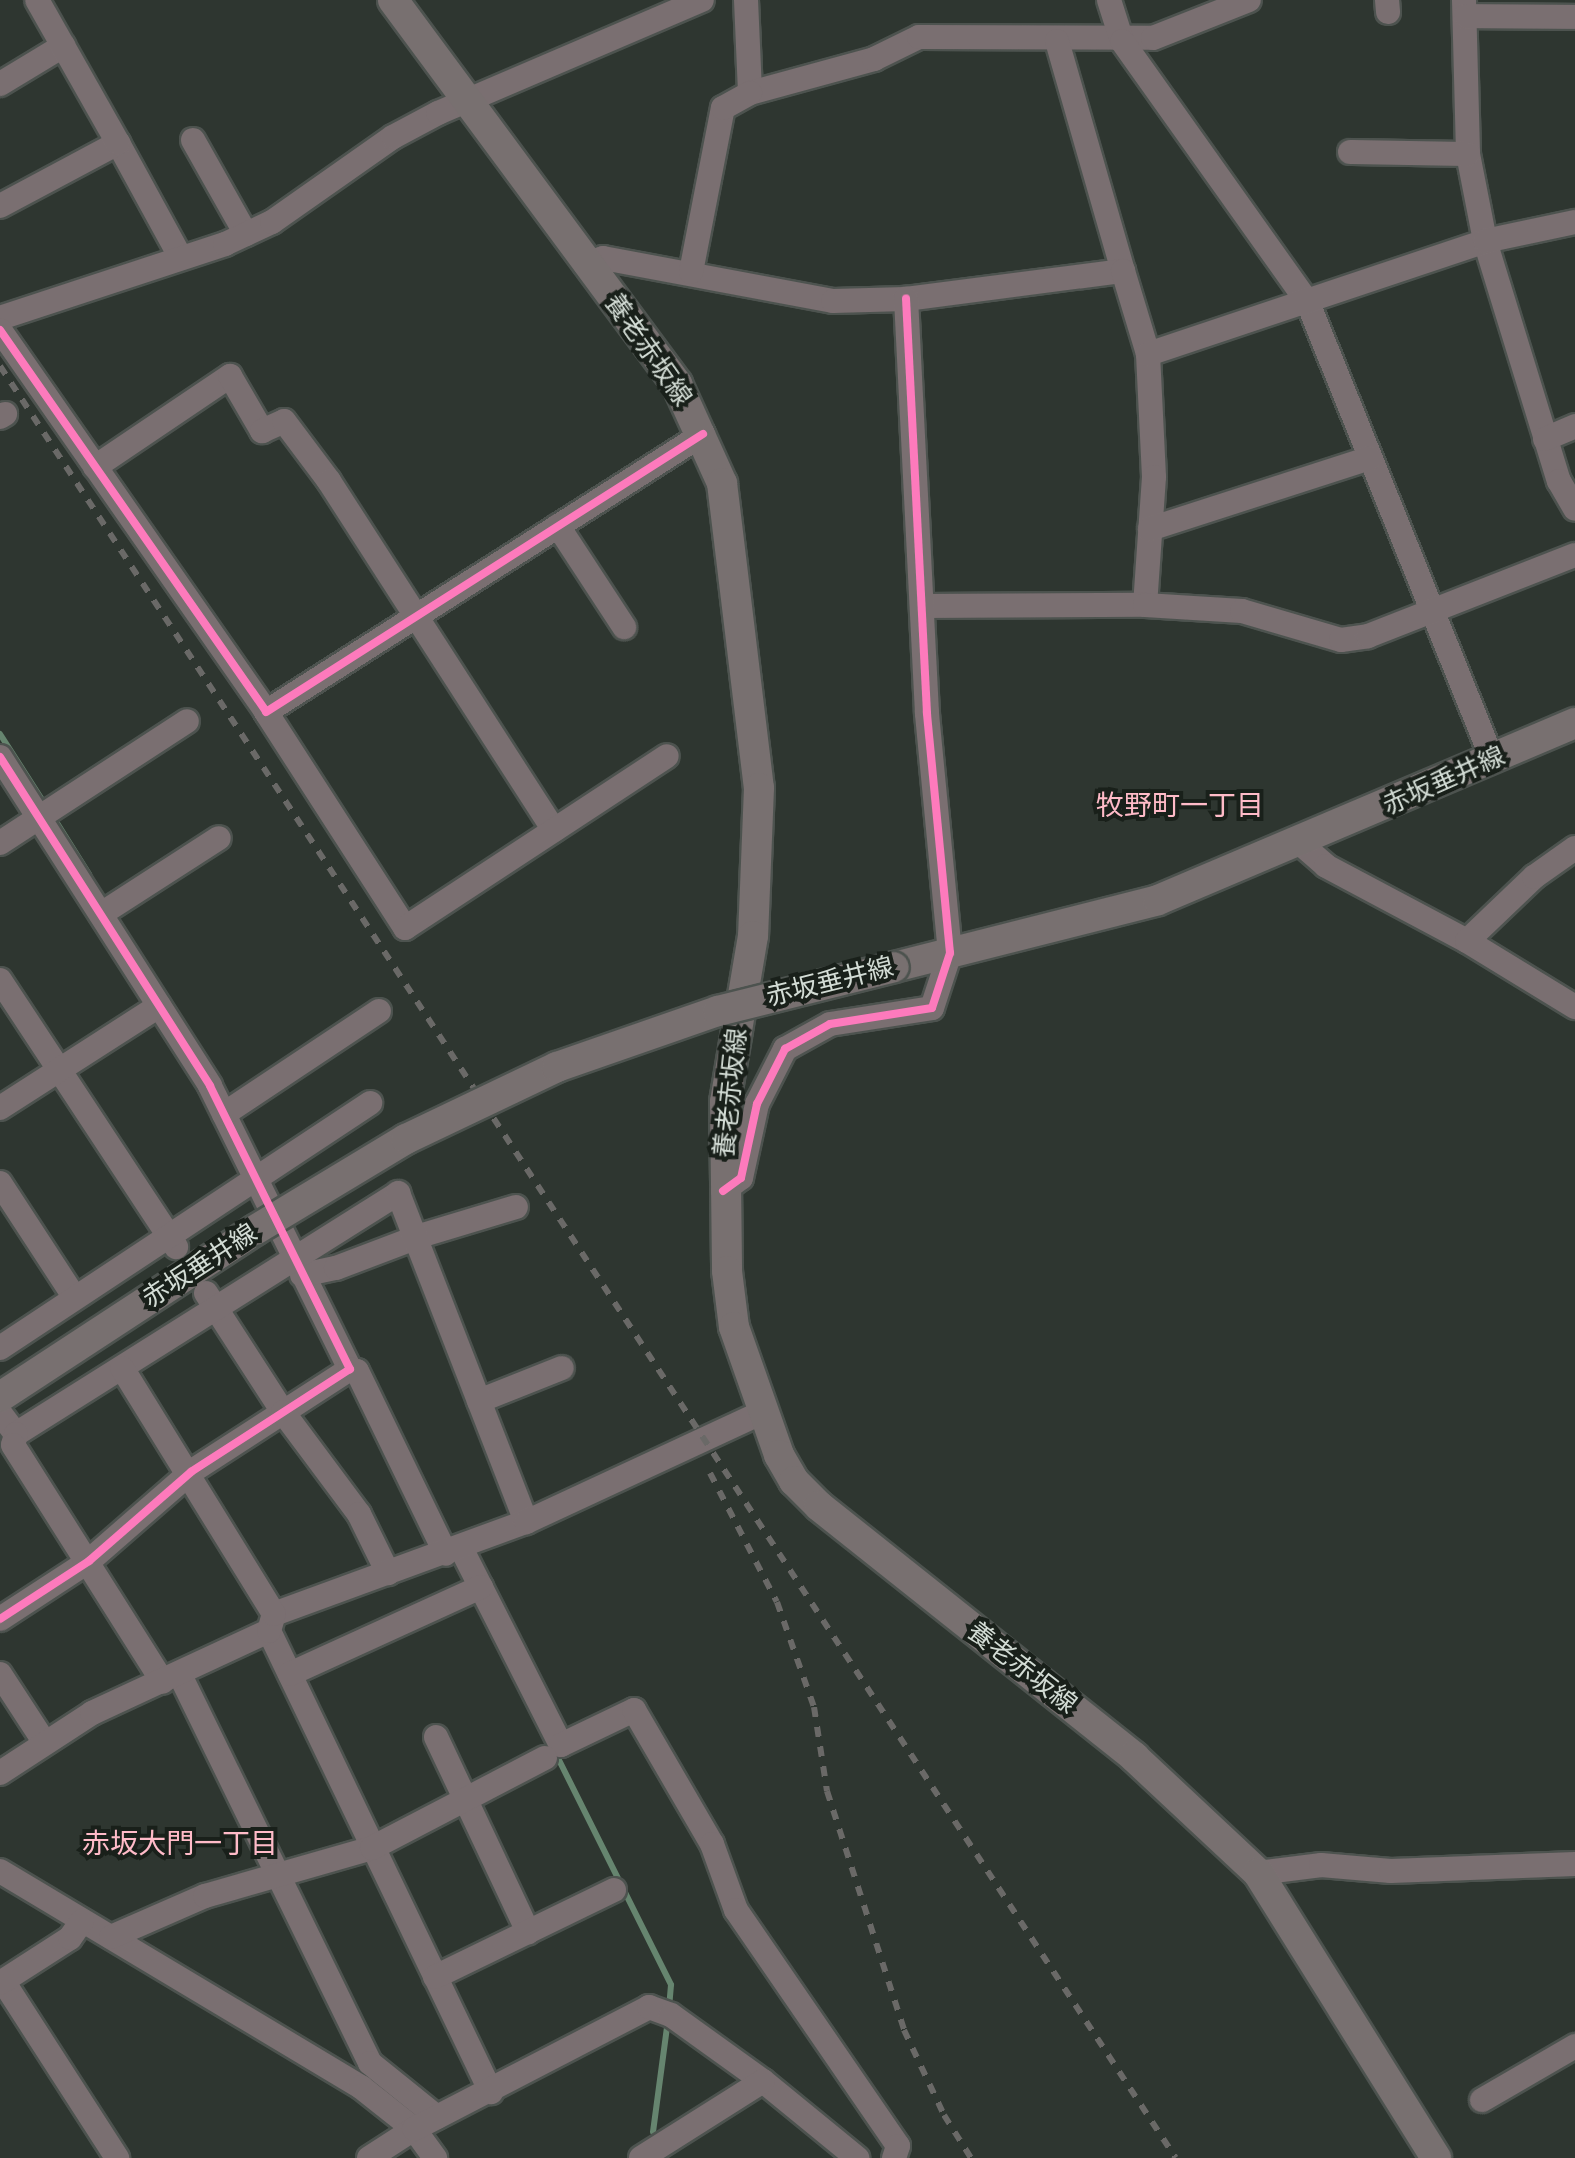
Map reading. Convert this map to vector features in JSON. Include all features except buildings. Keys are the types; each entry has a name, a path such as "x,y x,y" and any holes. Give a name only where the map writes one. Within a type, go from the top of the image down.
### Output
{"main road":[{"name":"養老赤坂線","path":"393,0 585,264 677,384 703,434 722,483 759,788 753,936 725,1102 723,1191 734,1327 761,1413 794,1481 819,1506 1134,1757 1258,1873 1436,2158"},
{"name":"赤坂垂井線","path":"0,1397 255,1230 406,1139 557,1067 718,1011 1158,900 1301,844 1575,723"}],"street":[{"path":"37,0 181,258"},
{"path":"0,318 246,234 272,222 393,137 467,99 702,0"},
{"path":"746,0 750,93"},
{"path":"1109,0 1122,41 1308,303 1493,760"},
{"path":"691,272 723,108 750,93 874,59 919,37 1057,41 1153,38 1249,0"},
{"path":"1575,17 1540,8 1465,8 1468,154 1485,241 1545,439 1575,509"},
{"path":"1057,41 1148,354 1154,477 1145,605"},
{"path":"0,84 63,46"},
{"path":"193,140 246,234"},
{"path":"0,206 118,143"},
{"path":"1350,152 1468,154"},
{"path":"1148,354 1308,303 1485,241 1575,222"},
{"path":"585,264 603,258 691,272 833,301 906,299 1123,271"},
{"path":"723,1191 741,1178 757,1104 785,1049 830,1024 932,1008 950,953 923,606 906,299"},
{"path":"0,330 266,712 405,928 667,756"},
{"path":"95,467 230,376 262,431 284,421 416,616 554,830"},
{"path":"1545,439 1575,426"},
{"path":"266,712 703,434"},
{"path":"1150,529 1370,458"},
{"path":"558,526 624,627"},
{"path":"923,606 1145,605 1242,611 1341,640 1431,613 1575,555"},
{"path":"0,843 187,721"},
{"path":"0,757 46,813 101,914 230,1110 305,1263 350,1369"},
{"path":"101,914 219,838"},
{"path":"1301,844 1326,866 1467,941 1575,1007"},
{"path":"1467,941 1534,877 1575,848"},
{"path":"0,980 173,1243"},
{"path":"0,1108 159,1006"},
{"path":"230,1110 379,1011"},
{"path":"0,1348 75,1298 173,1243 261,1175 370,1103"},
{"path":"0,1183 75,1298"},
{"path":"305,1263 398,1193 526,1522"},
{"path":"437,2117 370,2063 278,1875 171,1678 13,1445 16,1434 122,1368 211,1300 305,1263 416,1237 516,1207"},
{"path":"211,1300 283,1412 359,1514 388,1573"},
{"path":"122,1368 191,1472 271,1622 290,1674 491,2092"},
{"path":"479,1401 562,1368"},
{"path":"0,1619 89,1561 191,1472 350,1369 357,1371 561,1745 634,1710 712,1844 736,1910 898,2146 894,2158"},
{"path":"0,1413 16,1434"},
{"path":"0,1773 92,1713 171,1678 271,1622 388,1573 526,1522 761,1413"},
{"path":"290,1674 475,1590"},
{"path":"0,1674 45,1743"},
{"path":"436,1737 528,1932"},
{"path":"111,1937 205,1896 372,1848 545,1758"},
{"path":"1258,1873 1321,1865 1391,1871 1575,1864"},
{"path":"0,1871 361,2087 414,2129 435,2158"},
{"path":"435,1977 614,1890"},
{"path":"82,1921 70,1938 1,1982 117,2158"},
{"path":"369,2158 414,2129 491,2092 649,2007 665,2013 763,2081 857,2158"},
{"path":"1482,2100 1568,2050 1575,2074"},
{"path":"641,2158 763,2081"}],"waterway":[{"path":"0,734 46,806"},
{"path":"52,815 89,874"},
{"path":"555,1752 671,1985 669,2009"},
{"path":"653,2132 668,2020"}],"railway":[{"path":"0,366 1176,2158"},
{"path":"710,1473 777,1602 814,1707 827,1791 904,2030 944,2115 971,2158"}],"cycle path":[{"path":"723,1191 741,1178 757,1104 785,1049 830,1024 932,1008 950,953 927,713 906,299"},
{"path":"0,330 266,712 703,434"},
{"path":"0,757 210,1086 350,1369 191,1472 89,1561 0,1619"}],"district":[{"name":"牧野町一丁目","path":"1180,806"},
{"name":"赤坂大門一丁目","path":"180,1844"}]}
